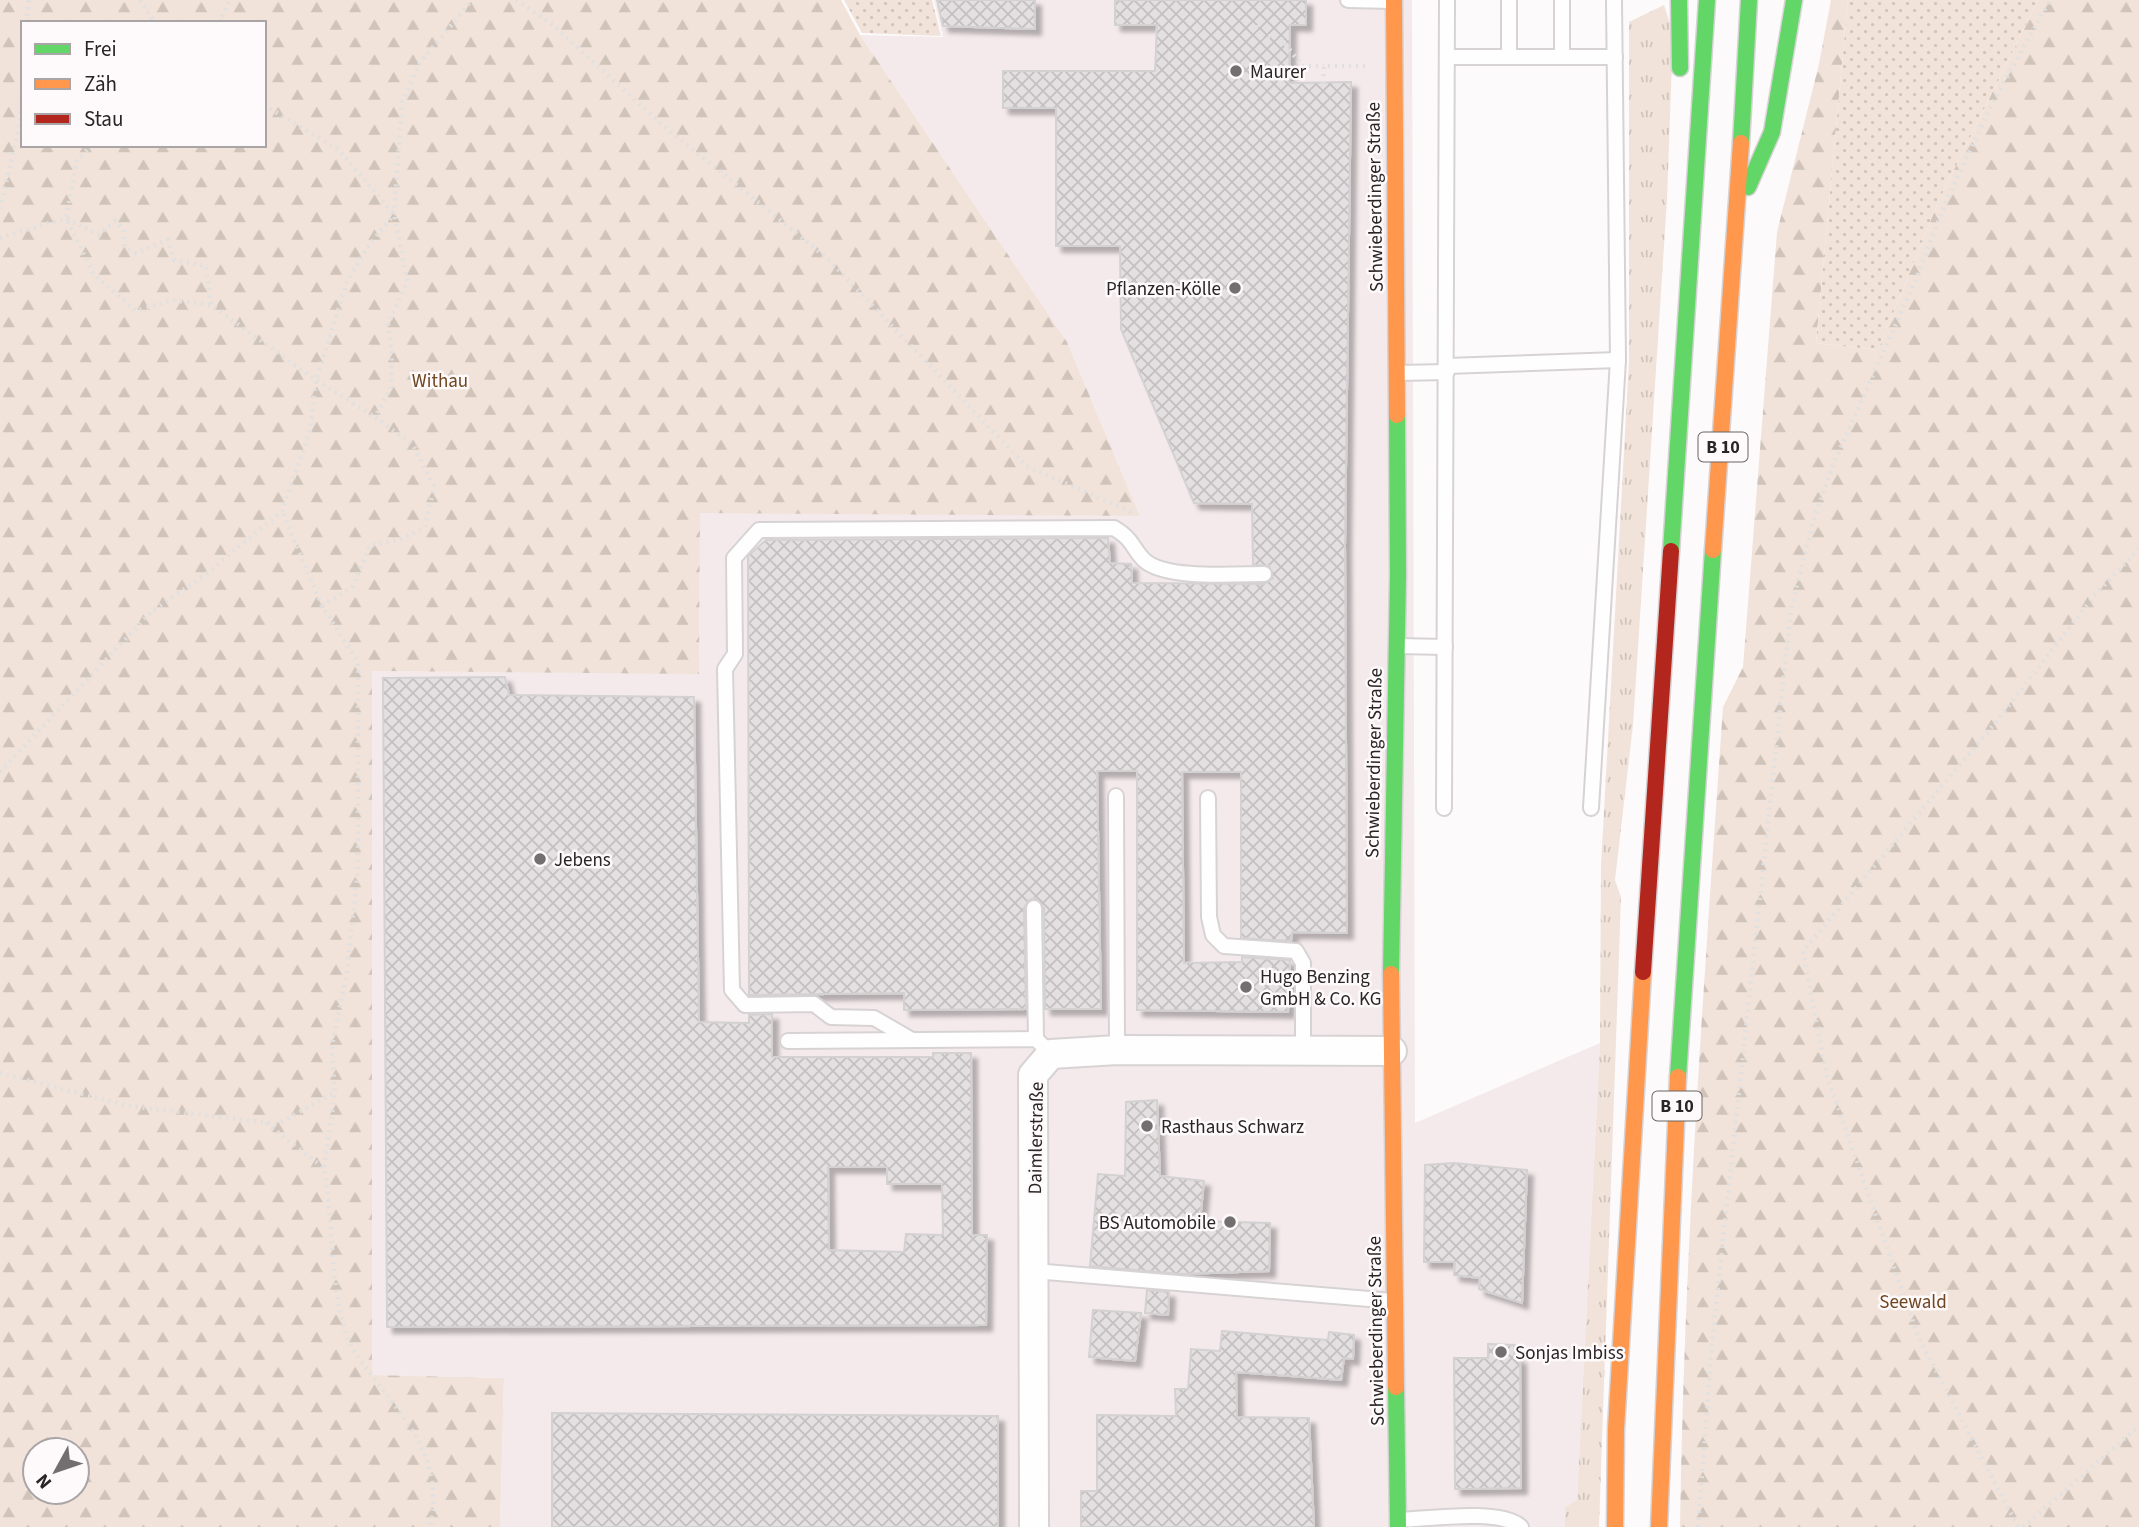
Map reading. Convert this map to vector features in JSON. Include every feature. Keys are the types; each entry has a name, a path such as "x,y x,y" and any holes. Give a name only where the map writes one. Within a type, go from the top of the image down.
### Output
{"main road":[{"name":"Schwieberdinger Straße","path":"1394,0 1396,646 1392,1051 1398,1523"},
{"path":"1679,0 1680,82"},
{"name":"B 10","path":"1615,1527 1616,1429 1629,1185 1707,0"},
{"name":"B 10","path":"1659,1527 1672,1175 1702,685 1723,444 1739,208 1749,0"},
{"name":"B 10","path":"1739,208 1772,132 1794,0"},
{"name":"B 10","path":"1676,206 1689,281"}],"street":[{"name":"Daimlerstraße","path":"1034,1527 1033,1075 1043,1046 1117,1050 1392,1051"}],"lane":[{"path":"1348,0 1394,0"},
{"path":"1444,808 1447,0"},
{"path":"1509,0 1509,57"},
{"path":"1562,0 1562,57"},
{"path":"1591,808 1618,360 1614,0"},
{"path":"1447,57 1615,57"},
{"path":"1396,373 1618,360"},
{"path":"912,1040 874,1018 831,1017 814,1004 745,1005 732,990 725,670 735,654 734,558 759,530 1114,528 1131,539 1144,560 1162,569 1264,574"},
{"path":"1396,646 1445,648"},
{"path":"1116,796 1117,1050"},
{"path":"1208,798 1209,917 1213,935 1224,946 1296,951 1303,963 1303,1052"},
{"path":"788,1041 912,1040 1043,1046 1034,908"},
{"path":"1034,1271 1395,1301"},
{"path":"1398,1523 1499,1518 1515,1521 1521,1527"}],"path":[{"path":"26,21 29,0"},
{"path":"140,0 154,21"},
{"path":"220,21 230,0"},
{"path":"375,418 391,387 392,350 388,324 407,282 394,214 402,102 420,63 472,0"},
{"path":"516,0 553,25 659,122 827,258 1026,466 1134,513"},
{"path":"1699,1527 1713,1333 1791,609 1814,518 1835,460 1916,279 1951,190 1992,106 2050,0"},
{"path":"1258,25 1259,37 1279,36 1303,66 1324,66"},
{"path":"0,209 20,122 21,105"},
{"path":"266,106 302,125 339,150 394,214"},
{"path":"90,147 77,160 66,218 94,275 136,311 171,300 211,305 413,445 434,486 425,528 399,540 370,545 353,586 322,606"},
{"path":"0,772 152,611 205,575 282,511 310,431 316,380 347,282 367,248 394,214"},
{"path":"0,238 66,218 98,235 115,221 124,230 125,247 136,253 168,240 174,260 206,266 211,305"},
{"path":"282,511 322,606 358,662 358,868 346,971 332,1046 335,1092 324,1168 332,1220 330,1251 345,1330 357,1356 430,1460 435,1505 430,1527"},
{"path":"2139,549 2094,596 1987,733 1803,951 1826,1073 1918,1336 2021,1527 2139,1426"},
{"path":"0,1073 129,1106 278,1124 335,1092"},
{"path":"266,1122 324,1168"}],"shaded area":[{"path":"934,0 1412,0 1415,1123 1600,1043 1577,1500 1565,1507 1565,1527 500,1527 504,1378 372,1375 371,671 699,673 700,512 1140,516 1067,342 860,35 943,37"}],"green space":[{"name":"Withau","path":"0,0 841,0 860,35 1067,342 1140,516 700,513 699,674 372,671 372,1375 504,1378 500,1527 0,1527"},
{"path":"844,0 932,0 941,36 862,33"},
{"name":"Seewald","path":"1831,0 1848,0 1816,343 1878,350 1939,200 2038,0 2139,0 2139,1527 1680,1527 1690,1219 1723,707 1743,667 1777,232 1819,64"},
{"path":"1848,0 2038,0 1939,200 1878,350 1816,343"},
{"path":"1664,5 1673,33 1667,199 1633,725 1615,880 1621,897 1599,1527 1565,1527 1565,1507 1577,1500 1600,1043 1601,865 1629,361 1629,22"}],"building":[{"path":"937,0 1035,0 1035,29 943,26"},
{"path":"1115,0 1306,0 1306,25 1290,25 1289,83 1351,82 1345,546 1347,933 1292,932 1291,941 1241,938 1241,772 1182,772 1184,963 1242,962 1242,957 1290,960 1288,1012 1137,1010 1137,771 1097,771 1101,1009 1045,1009 1044,908 1035,898 1029,900 1024,908 1026,1009 904,1010 904,993 749,995 748,556 766,540 1108,538 1110,563 1131,564 1132,583 1264,584 1273,578 1269,566 1253,565 1252,504 1194,503 1121,329 1120,246 1056,246 1056,108 1003,108 1003,71 1155,71 1157,25 1115,25"},
{"name":"Jebens","path":"505,677 509,695 694,697 699,1022 749,1023 749,1015 772,1014 772,1057 933,1057 933,1053 971,1053 972,1235 987,1235 986,1325 387,1327 383,678","holes":["828,1167 887,1167 887,1184 942,1184 943,1235 906,1234 904,1252 829,1250"]},
{"path":"1157,1100 1160,1176 1204,1181 1200,1221 1270,1223 1269,1271 1180,1274 1090,1266 1098,1174 1125,1176 1126,1102"},
{"path":"1454,1163 1527,1170 1522,1303 1479,1289 1480,1278 1454,1275 1455,1262 1424,1262 1425,1165"},
{"path":"1147,1290 1169,1292 1168,1315 1145,1313"},
{"path":"1093,1310 1141,1313 1135,1361 1089,1357"},
{"path":"1222,1331 1328,1340 1329,1332 1354,1335 1353,1359 1344,1358 1341,1380 1236,1372 1237,1417 1309,1418 1314,1527 1081,1527 1081,1491 1097,1491 1097,1415 1176,1416 1175,1389 1188,1389 1191,1349 1220,1351"},
{"path":"1488,1344 1515,1345 1514,1358 1520,1358 1521,1488 1455,1489 1454,1358 1488,1358"},
{"path":"552,1413 998,1416 998,1527 552,1527"}],"traffic: fast":[{"path":"1679,0 1680,68"},
{"path":"1671,551 1707,0"},
{"path":"1741,143 1749,0"},
{"path":"1748,187 1772,132 1794,0"},
{"path":"1391,974 1398,575 1397,415"},
{"path":"1678,1077 1713,550"},
{"path":"1396,1387 1398,1527"}],"traffic: slow":[{"path":"1394,0 1397,415"},
{"path":"1713,550 1741,143"},
{"path":"1615,1527 1616,1429 1643,972"},
{"path":"1391,974 1396,1387"},
{"path":"1659,1527 1678,1077"}],"traffic: jam":[{"path":"1643,972 1671,551"}],"place":[{"name":"Maurer","path":"1236,71"},
{"name":"Pflanzen-Kölle","path":"1235,288"},
{"name":"Jebens","path":"540,859"},
{"name":"Hugo Benzing GmbH & Co. KG","path":"1246,987"},
{"name":"Rasthaus Schwarz","path":"1147,1126"},
{"name":"BS Automobile","path":"1230,1222"},
{"name":"Sonjas Imbiss","path":"1501,1352"}]}
